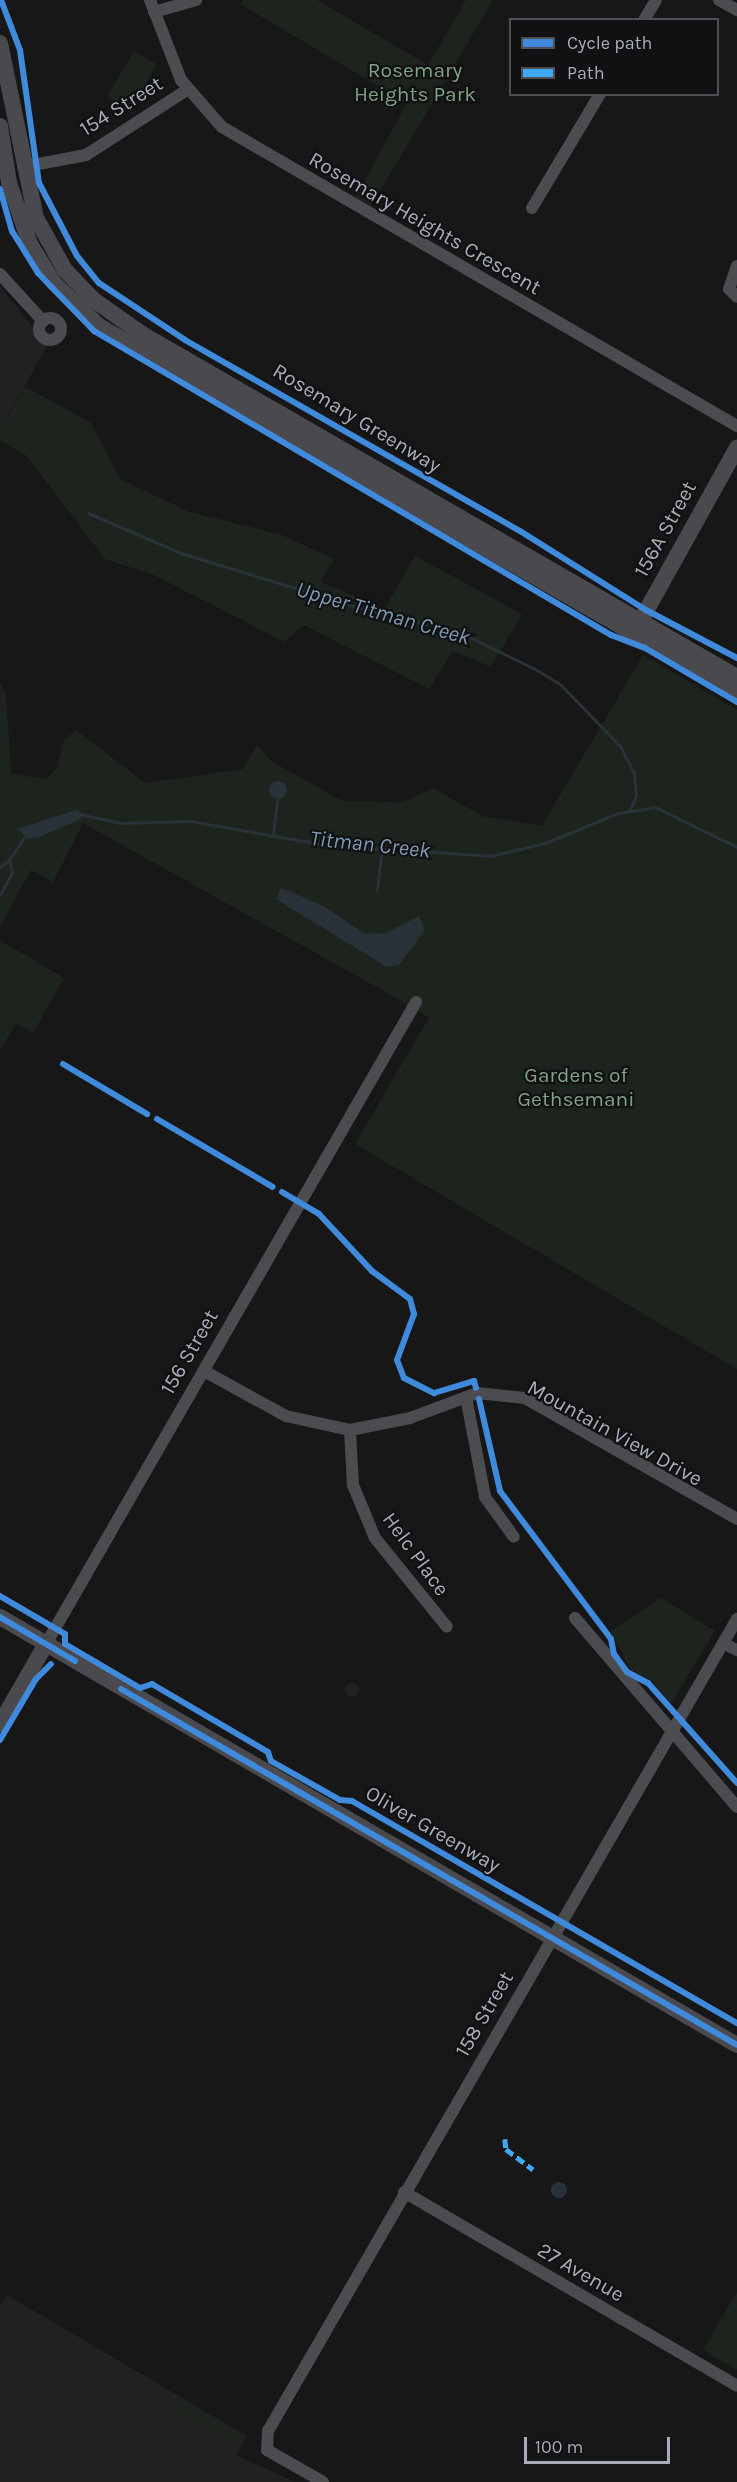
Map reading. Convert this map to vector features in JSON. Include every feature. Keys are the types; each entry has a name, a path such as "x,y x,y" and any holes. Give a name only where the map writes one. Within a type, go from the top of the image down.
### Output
{"main road":[{"path":"0,44 10,169 42,233 94,300 637,627 737,693"},
{"path":"0,126 30,244 54,283 82,311 320,453 637,627 737,677"},
{"name":"156A Street","path":"637,627 737,448"},
{"path":"320,453 329,450 372,475 387,476"},
{"path":"0,1617 737,2045"},
{"name":"156 Street","path":"0,1724 46,1644"}],"street":[{"path":"152,6 196,0"},
{"path":"645,18 656,0"},
{"path":"719,0 737,10"},
{"name":"Rosemary Heights Crescent","path":"152,6 187,90 222,127 737,426"},
{"name":"154 Street","path":"10,169 86,155 187,90"},
{"path":"532,208 599,96"},
{"path":"733,293 737,266"},
{"path":"0,274 43,321"},
{"name":"156 Street","path":"46,1644 416,1002"},
{"name":"Mountain View Drive","path":"204,1371 286,1416 350,1430 410,1418 466,1396 500,1392 525,1398 737,1519"},
{"path":"466,1396 485,1497 514,1538"},
{"name":"Helc Place","path":"350,1430 353,1485 375,1538 447,1627"},
{"path":"575,1618 737,1807"},
{"name":"158 Street","path":"323,2482 267,2450 268,2431 737,1618"},
{"path":"723,1643 737,1650"},
{"name":"27 Avenue","path":"404,2193 737,2385"}],"shaded area":[{"path":"0,286 47,346 0,430"},
{"path":"274,781 282,781 287,786 285,797 274,799 269,794 269,786"},
{"path":"79,809 81,819 39,837 29,839 17,829"},
{"path":"281,888 324,906 365,934 386,933 419,916 425,930 399,965 387,967 276,899"},
{"path":"559,2182 567,2190 559,2198 551,2190"},
{"path":"7,2295 247,2436 236,2455 295,2482 0,2482 0,2306"}],"green space":[{"name":"Rosemary Heights Park","path":"244,0 317,0 428,65 466,0 493,0 371,206 356,197 407,103 240,4"},
{"path":"134,51 157,64 130,110 107,97"},
{"path":"25,387 90,422 121,480 190,512 282,535 334,559 320,582 385,608 415,556 522,614 491,667 453,651 429,689 304,625 284,642 154,575 105,559 27,456 0,440 0,430"},
{"name":"Gardens of Gethsemani","path":"643,655 737,710 737,1369 355,1144 429,1018 398,999 83,823 53,882 31,870 0,927 0,683 6,693 11,774 47,779 57,768 64,740 76,730 145,783 243,769 257,745 271,761 342,801 404,802 433,788 482,816 542,826"},
{"path":"0,940 64,978 33,1033 16,1023 0,1050"},
{"path":"661,1598 715,1631 671,1704 653,1682 630,1669 611,1631"},
{"path":"352,1683 357,1685 359,1690 357,1695 352,1697 347,1695 345,1690 347,1685"},
{"path":"737,2292 737,2370 703,2350"},
{"path":"181,2400 242,2435 237,2443 175,2411"}],"waterway":[{"name":"Upper Titman Creek","path":"88,513 181,553 363,609 459,632 537,670 561,685 620,746 634,773 636,796 629,811"},
{"path":"273,834 277,800"},
{"name":"Titman Creek","path":"76,813 120,823 190,821 326,845 490,856 545,843 618,813 655,807 737,847"},
{"name":"Titman Creek","path":"0,895 12,872 9,860 26,835"},
{"path":"377,890 382,848"},
{"path":"0,867 9,860"}],"marked path":[{"path":"505,2139 506,2149 533,2169"}],"cycle path":[{"name":"Rosemary Greenway","path":"1,0 20,50 39,183 77,256 99,283 185,340 520,531 646,610 737,658"},
{"path":"0,189 12,231 38,273 94,331 611,635 645,648 737,702"},
{"path":"63,1064 147,1114"},
{"path":"157,1119 273,1187"},
{"path":"282,1192 319,1214 372,1271 410,1299 414,1314 397,1360 404,1378 434,1393 474,1381 476,1388"},
{"path":"479,1399 500,1491 611,1639 614,1654 627,1672 648,1683 737,1783"},
{"name":"Oliver Greenway","path":"0,1596 65,1634 65,1644 140,1688 152,1684 268,1752 271,1761 340,1800 352,1801 737,2023"},
{"path":"0,1617 75,1661"},
{"path":"0,1740 36,1679 51,1664"},
{"path":"121,1689 737,2045"}]}
